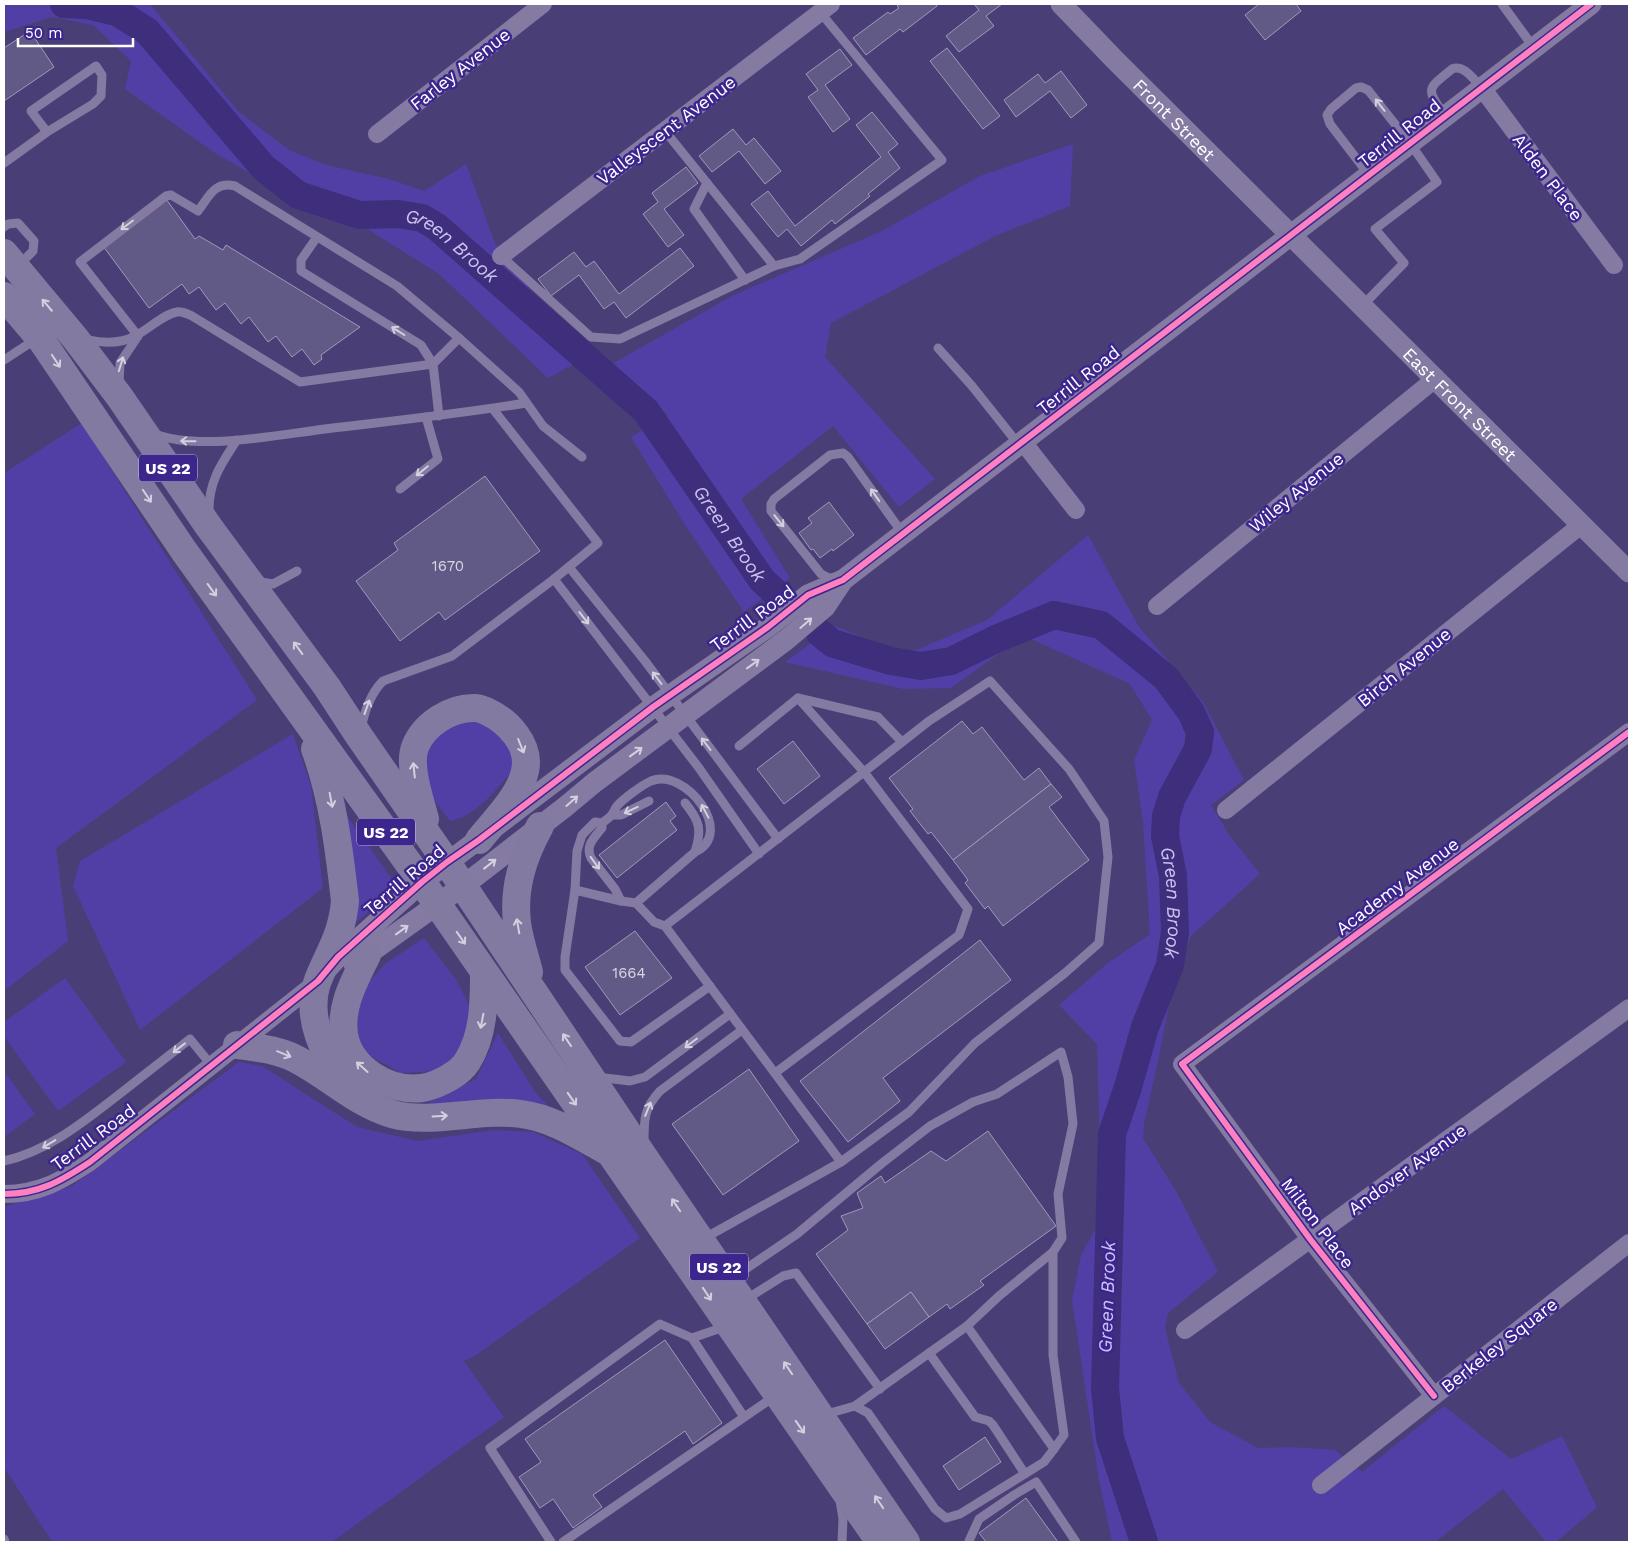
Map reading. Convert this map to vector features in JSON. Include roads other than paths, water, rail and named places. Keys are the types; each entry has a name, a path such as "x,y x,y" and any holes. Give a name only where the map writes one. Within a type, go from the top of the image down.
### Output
{"highway":[{"name":"US 22","path":"10,260 75,338 119,396 209,527 327,687 447,862 644,1158 906,1542"},
{"name":"US 22","path":"9,307 39,337 184,551 422,882 728,1326 778,1394 880,1542"},
{"path":"428,835 414,774 414,748 430,726 439,718 449,712 477,708 494,715 508,724 521,745 526,766 518,791 479,840"},
{"path":"305,720 325,775 331,800 345,901 344,916 337,939 318,981 315,995 315,1015 320,1041 327,1059 354,1098"},
{"path":"533,990 517,924 515,903 525,855 540,826"},
{"path":"367,955 350,990 346,1004 344,1020 347,1045 353,1058 362,1068 376,1078 406,1088 422,1088 440,1083 466,1064 480,1031 484,1010 484,973"},
{"path":"237,1045 270,1049 296,1059 354,1098 392,1114 412,1117 520,1114 543,1118 610,1153"}],"street":[{"name":"Farley Avenue","path":"377,134 543,4"},
{"name":"Front Street","path":"1061,4 1291,235"},
{"name":"Terrill Road","path":"4,1194 34,1190 62,1180 90,1162 318,981 338,957 447,862 479,840 670,695 768,626 817,601 1591,4"},
{"name":"Valleyscent Avenue","path":"500,256 826,8"},
{"name":"Alden Place","path":"1482,88 1614,265"},
{"name":"East Front Street","path":"1291,235 1629,572"},
{"name":"Wiley Avenue","path":"1157,606 1435,379"},
{"path":"1021,444 1076,510"},
{"name":"Birch Avenue","path":"1226,810 1581,525"},
{"name":"Terrill Road","path":"318,981 349,968 463,886 599,778 786,640 817,601"},
{"name":"Academy Avenue","path":"1182,1064 1629,732"},
{"name":"Andover Avenue","path":"1185,1330 1629,1008"},
{"name":"Milton Place","path":"1182,1064 1310,1239 1434,1396"},
{"name":"Berkeley Square","path":"1322,1485 1629,1243"}],"lane":[{"path":"1504,5 1534,48"},
{"path":"500,256 591,337 620,339 774,266 800,259 942,160 826,8"},
{"path":"4,163 47,132 93,104 101,96 102,75 96,66 31,111 47,132"},
{"path":"1446,116 1432,97 1431,89 1433,85 1452,69 1456,67 1463,69 1482,88"},
{"path":"1362,306 1404,263 1375,229 1437,182 1410,143 1368,90 1361,87 1356,88 1330,109 1327,115 1330,124 1369,175"},
{"path":"664,131 774,266"},
{"path":"707,183 694,209 745,280"},
{"path":"138,336 80,262 166,196 172,195 198,211 215,188 222,184 228,184 235,186 397,286 519,392 543,426 582,457"},
{"path":"4,227 8,224 18,223 34,241 35,246 33,251 10,260"},
{"path":"317,237 301,260 301,271 421,345 433,364 439,416"},
{"path":"75,338 104,343 122,341 138,336 169,314 183,312 300,382 433,364 459,338"},
{"path":"119,396 120,363 138,336"},
{"path":"4,360 39,337"},
{"path":"938,348 1021,444"},
{"path":"139,427 163,437 182,441 237,440 439,416 526,403"},
{"path":"359,736 371,697 383,681 452,656 554,579 598,543 493,408"},
{"path":"400,489 438,459 426,417"},
{"path":"209,527 208,501 217,470 237,440"},
{"path":"844,580 830,578 822,574 771,511 771,504 774,499 830,455 843,453 848,457 903,534"},
{"path":"569,567 670,695 676,722 700,768 760,854"},
{"path":"248,580 273,584 297,571"},
{"path":"554,579 653,707 676,722 778,839"},
{"path":"665,926 929,721 990,681 1069,769 1104,821 1108,857 1100,943 1065,973 975,1043 909,1112 841,1162 700,1240"},
{"path":"798,698 878,716 902,742"},
{"path":"739,746 798,698"},
{"path":"775,1073 959,935 968,909 864,772 798,698"},
{"path":"636,903 696,852 704,848 710,835 708,816 692,794 680,784 662,778 652,781 616,807 613,815 602,823 595,822 582,835 577,850 577,875 565,970 620,1041 631,1042 710,986"},
{"path":"613,815 621,815 649,801"},
{"path":"684,803 696,818 700,828 696,852"},
{"path":"602,823 602,828 590,842 589,853 615,889 621,901"},
{"path":"575,890 636,903 654,922 665,926 841,1162"},
{"path":"589,1075 630,1081 645,1077 730,1014"},
{"path":"644,1158 644,1119 652,1099 742,1030"},
{"path":"4,1161 42,1149 77,1127 190,1039 212,1066"},
{"path":"736,1291 797,1234 930,1126 973,1102 997,1094 1061,1052 1068,1077 1074,1124 1058,1194 1062,1238 1053,1252 999,1296 967,1326 880,1389 855,1406 820,1416"},
{"path":"855,1406 868,1413 935,1509 946,1518 960,1514 1044,1462 1064,1436 1053,1356 1053,1252"},
{"path":"736,1291 796,1273 880,1389"},
{"path":"551,1542 490,1448 660,1324 692,1338 744,1417"},
{"path":"692,1338 728,1326"},
{"path":"967,1326 1054,1449"},
{"path":"929,1353 974,1417 989,1421 993,1425 1025,1474"},
{"path":"564,1542 778,1394"},
{"path":"838,1480 843,1519 842,1542"},
{"path":"969,1542 979,1519 1036,1482 1076,1542"}],"waterway":[{"name":"Green Brook","path":"64,4 87,5 117,12 147,31 263,167 298,195 360,215 398,214 422,218 437,227 646,411 762,580 775,592"},
{"name":"Green Brook","path":"820,633 832,643 891,661 921,666 951,661 996,639 1054,615 1101,625 1166,678 1191,712 1200,732 1198,749 1172,797 1166,816 1165,836 1173,876 1175,932 1170,965 1145,1027 1112,1134 1105,1388 1110,1438 1144,1542"}]}
